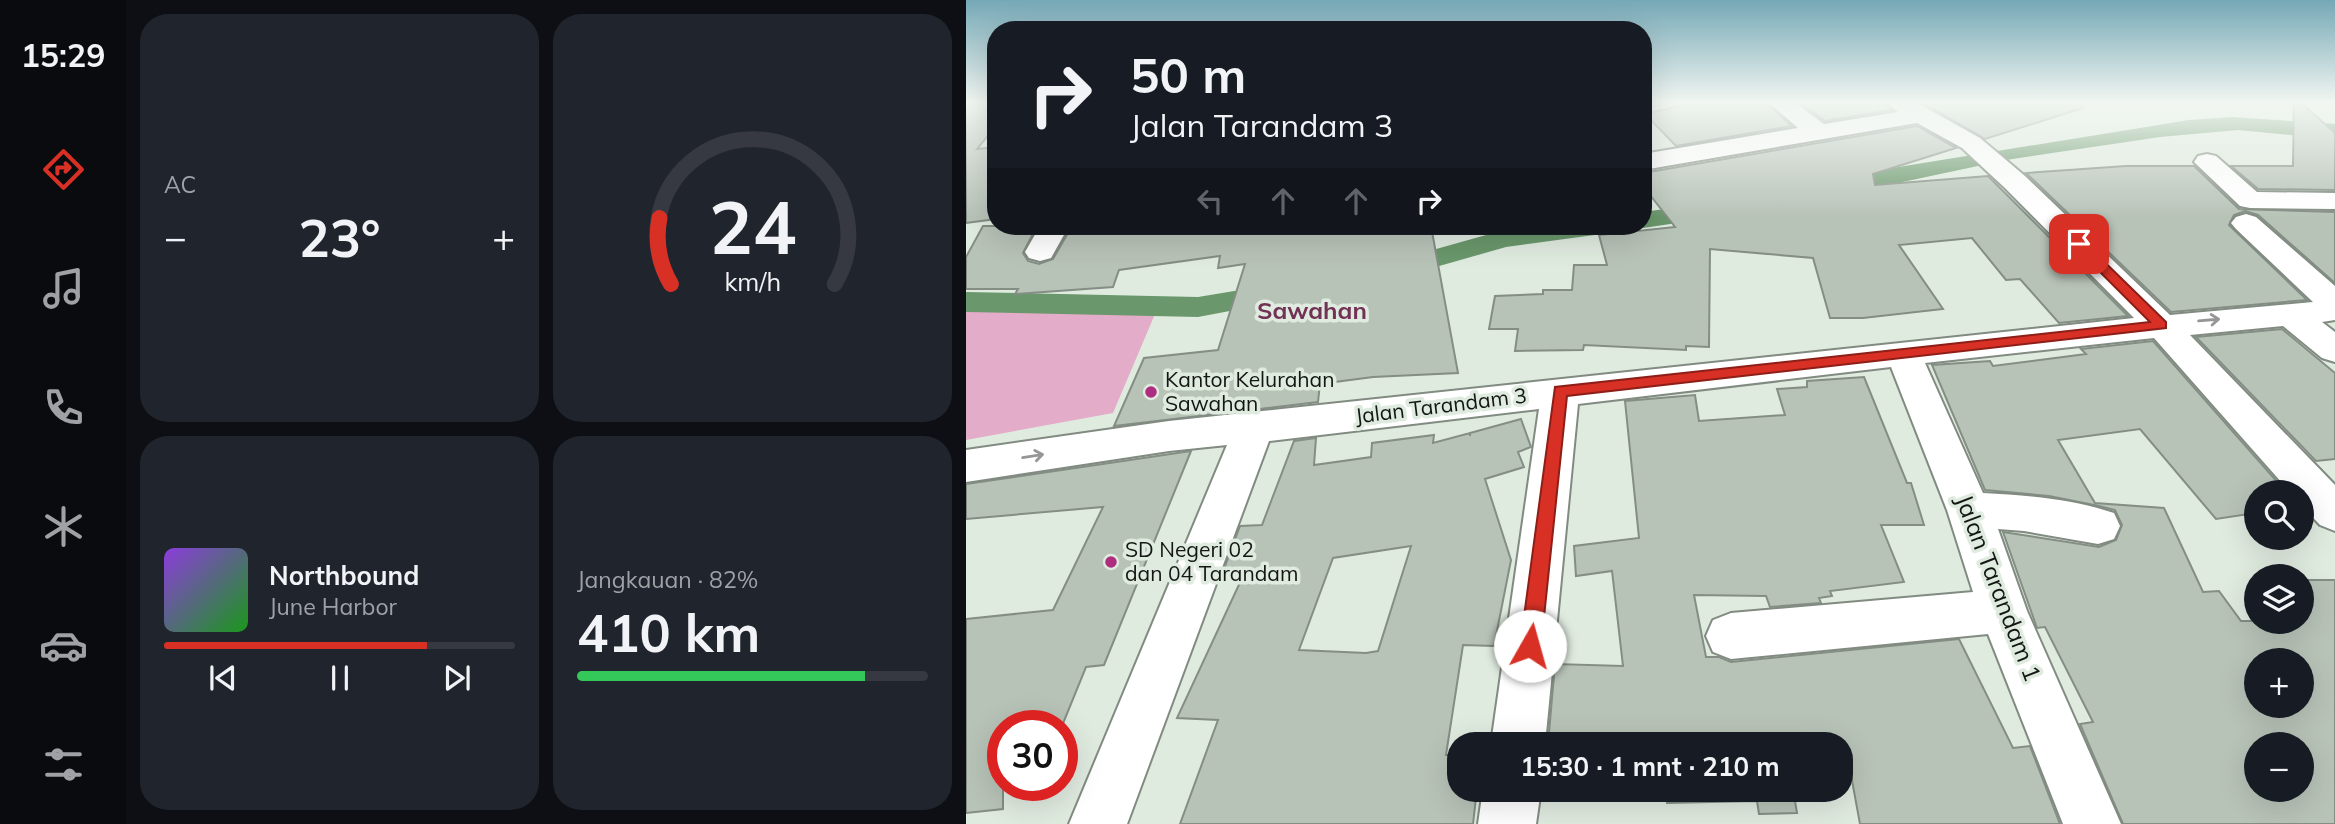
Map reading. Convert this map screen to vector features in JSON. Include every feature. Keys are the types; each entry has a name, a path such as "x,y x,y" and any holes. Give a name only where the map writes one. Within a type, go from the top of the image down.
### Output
{"street":[{"path":"1652,161 1781,139"},
{"path":"1965,139 1996,165 2161,325 2335,513"},
{"path":"2207,162 2250,200 2335,201"},
{"path":"2246,223 2335,304"},
{"path":"1040,252 1049,235"},
{"name":"Jalan Tarandam 3","path":"966,466 1169,436 1560,391 2161,325 2335,310"},
{"path":"2289,313 2335,350"},
{"name":"Jalan Tarandam 1","path":"1903,353 1969,510 2003,611 2092,824"},
{"path":"1519,732 1560,391"},
{"path":"1098,824 1254,428"},
{"path":"1969,510 2024,513 2098,526"},
{"path":"1731,636 2003,611"},
{"path":"1507,824 1510,802"}],"shaded area":[{"path":"2069,139 2144,139 2006,160 1818,200 1798,190 1886,169"},
{"path":"966,306 1158,307 1113,413 966,440"}],"building":[{"path":"966,139 985,139 977,149 987,148 987,220 966,223"},
{"path":"1670,139 1714,139 1676,146"},
{"path":"1839,139 1941,139 1956,148 1873,174 1875,185 1988,176 2128,316 2059,323 2020,279 2006,280 1972,238 1899,245 1943,309 1863,318 1830,318 1813,258 1710,249 1709,347 1686,346 1686,350 1584,345 1583,350 1515,351 1518,329 1489,329 1495,296 1543,294 1543,290 1572,290 1574,265 1607,265 1599,235 1652,235 1652,229 1675,227 1652,198 1652,171"},
{"path":"2293,139 2335,139 2335,190 2258,189 2231,166 2293,166"},
{"path":"2126,166 2194,166 2239,209 2335,212 2335,283 2258,215 2245,211 2234,215 2229,225 2307,300 2171,312 2026,173"},
{"path":"983,226 987,226 987,235 1032,235 1023,253 1028,261 1039,264 1053,259 1067,235 1433,235 1458,373 1373,377 1320,384 1318,402 1114,426 1144,358 1218,350 1245,264 1218,268 1220,256 1119,270 1113,287 1015,294 1018,289 966,289 966,257"},
{"path":"2282,329 2335,373 2335,459 2316,461 2196,337"},
{"path":"2153,341 2276,480 2244,480 2244,515 2216,519 2140,429 2058,440 2095,503 2164,508 2203,592 2219,591 2241,621 2244,621 2244,634 2314,634 2314,580 2335,580 2335,824 2123,824 2080,724 2093,722 2045,627 2037,628 2003,532 2099,547 2116,540 2122,525 2115,510 2049,496 1985,490 1932,365 1990,361 1993,366 2086,354 2081,349"},
{"path":"1864,377 1907,483 1911,483 1924,525 1881,525 1904,582 1830,591 1832,596 1819,598 1821,603 1770,607 1766,596 1694,595 1706,657 1719,657 1731,662 1959,639 2013,748 2030,746 2060,824 1860,824 1853,786 1853,732 1549,732 1555,664 1623,666 1612,571 1576,576 1574,546 1639,538 1625,401 1695,395 1699,421 1785,415 1777,389 1807,387 1807,381"},
{"path":"1521,419 1531,447 1518,452 1524,467 1485,479 1511,560 1494,646 1463,645 1450,732 1447,732 1446,755 1447,802 1476,802 1473,824 1180,824 1218,720 1177,718 1243,576 1221,577 1240,526 1262,525 1294,441 1316,438 1314,465 1371,457 1372,443 1434,435 1433,443","holes":["1411,546 1378,651 1366,653 1299,650 1333,558"]},
{"name":"SD Negeri 02 dan 04 Tarandam","path":"1191,451 1104,665 1086,667 1069,710 987,710 987,801 1003,801 1003,809 966,813 966,619 1053,610 1103,507 966,519 966,484"},
{"path":"1757,802 1795,802 1797,813 1759,814"}],"waterway":[{"path":"1652,219 1715,210"},
{"path":"1390,271 1504,239 1534,235"},
{"path":"966,302 1198,307 1282,292"}],"place":[{"name":"Kantor Kelurahan Sawahan","path":"1151,392"},
{"name":"SD Negeri 02 dan 04 Tarandam","path":"1111,562"}],"district":[{"name":"Sawahan","path":"1312,311"}],"route":[{"path":"1530,646 1560,391 2161,325 2079,244"}]}
